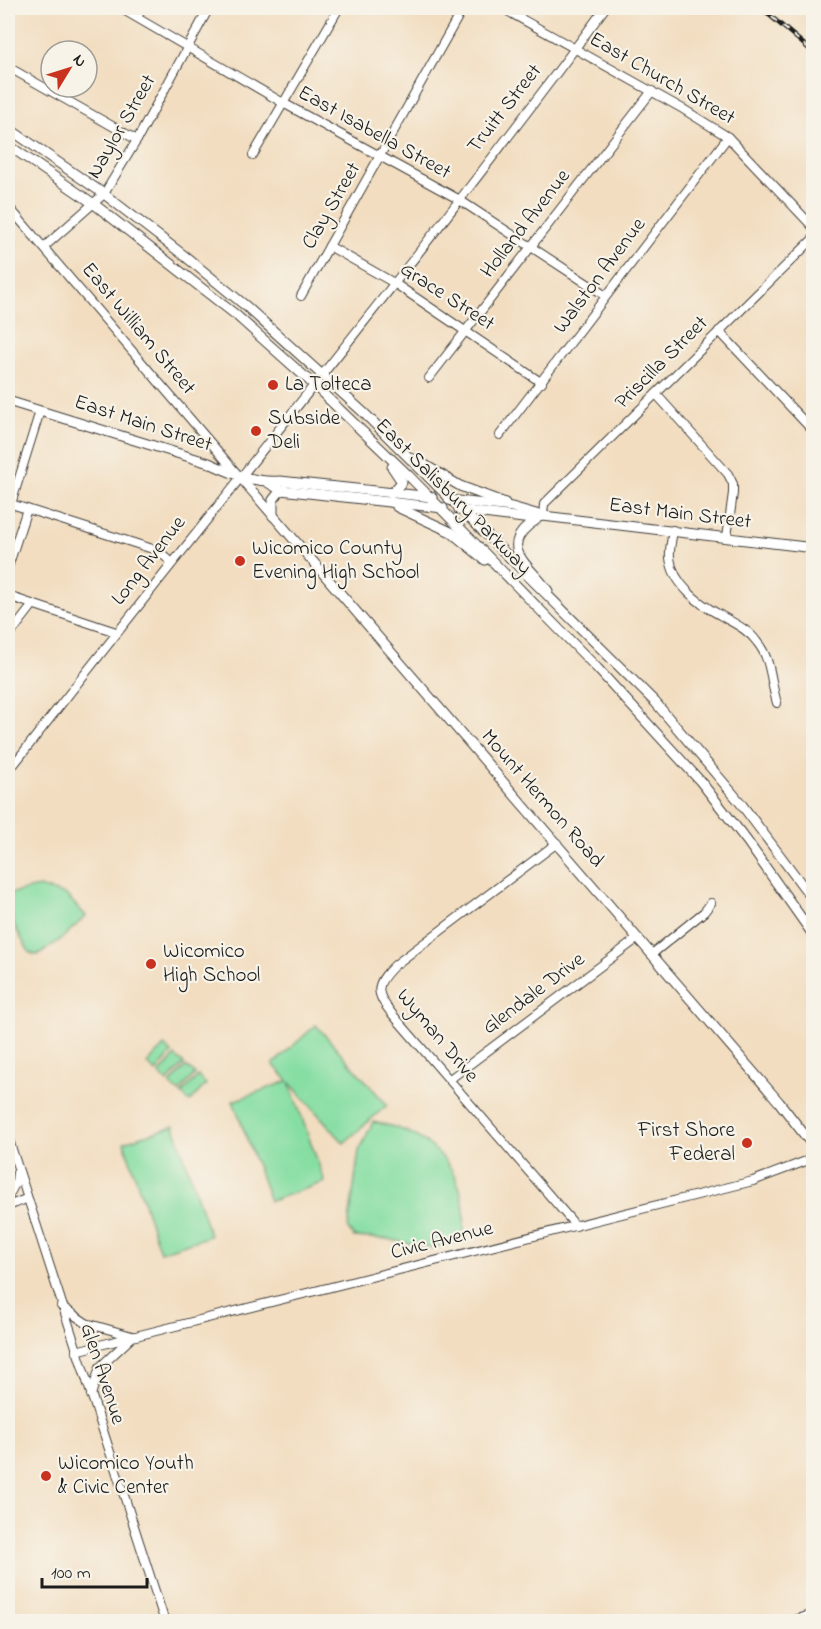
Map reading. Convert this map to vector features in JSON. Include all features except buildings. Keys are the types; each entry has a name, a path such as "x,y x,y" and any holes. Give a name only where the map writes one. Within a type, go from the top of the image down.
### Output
{"main road":[{"name":"East Salisbury Parkway","path":"8,128 104,194 216,281 322,373 403,451 679,729 772,843 813,901"},
{"name":"East Salisbury Parkway","path":"8,144 94,204 219,302 314,384 375,442 597,668 701,782 747,841 813,936"},
{"name":"East Main Street","path":"8,401 209,464 240,477 267,482 280,481 429,496 512,507 543,516 813,548"},
{"path":"375,442 385,460 402,479 392,494"},
{"path":"403,451 460,486 512,507"},
{"name":"Mount Hermon Road","path":"240,477 779,1102 813,1148"},
{"name":"East Main Street","path":"267,482 281,490 531,519 543,516"},
{"path":"273,516 273,500 281,490"},
{"path":"384,502 451,532 498,569"},
{"path":"543,516 520,533 517,539 518,554 563,612"}],"street":[{"name":"East Isabella Street","path":"120,8 285,104 458,199 606,296"},
{"path":"137,17 142,8"},
{"name":"Naylor Street","path":"44,247 104,194 137,140 209,8"},
{"path":"253,155 285,104 339,8"},
{"name":"Clay Street","path":"301,296 463,8"},
{"name":"East Church Street","path":"502,8 652,91 728,137 813,228"},
{"name":"Truitt Street","path":"322,373 605,8"},
{"path":"8,67 137,140"},
{"name":"Holland Avenue","path":"429,378 652,91"},
{"name":"Walston Avenue","path":"500,435 728,137"},
{"name":"East William Street","path":"8,206 240,477"},
{"name":"Priscilla Street","path":"543,516 544,504 813,238"},
{"name":"Grace Street","path":"329,246 394,283 542,383"},
{"path":"719,331 813,432"},
{"name":"Long Avenue","path":"8,772 322,373"},
{"path":"656,394 728,474 733,484 728,537"},
{"path":"40,411 9,503 159,551 171,562"},
{"path":"8,567 27,509"},
{"path":"673,530 670,557 679,579 701,604 747,631 756,640 768,661 777,703"},
{"path":"8,596 32,606 116,632"},
{"path":"8,637 32,606"},
{"name":"Wyman Drive","path":"556,843 395,965 380,984 380,997 576,1226"},
{"path":"652,954 704,912 711,903"},
{"name":"Glendale Drive","path":"450,1079 638,938"},
{"name":"Glen Avenue","path":"8,1137 60,1306 165,1622"},
{"name":"Civic Avenue","path":"76,1351 753,1181 813,1158"},
{"path":"8,1197 16,1182 17,1168"},
{"path":"8,1206 26,1199"},
{"path":"60,1306 86,1323 134,1336"},
{"path":"90,1397 100,1367 134,1336"},
{"path":"788,1622 813,1614"}],"green space":[{"path":"39,887 66,895 86,916 60,940 37,955 30,953 18,932 12,918 8,894"},
{"path":"316,1025 387,1105 344,1143 289,1082 325,1182 270,1201 233,1101 288,1081 273,1064"},
{"path":"164,1046 172,1053 156,1072 147,1064"},
{"path":"175,1056 184,1064 167,1082 159,1074"},
{"path":"186,1066 195,1074 179,1092 170,1084"},
{"path":"198,1076 206,1084 190,1102 181,1094"},
{"path":"373,1122 415,1136 432,1147 445,1161 455,1177 462,1196 463,1241 431,1248 387,1239 354,1237 348,1229 359,1151"},
{"path":"174,1126 210,1236 160,1252 124,1142"}],"railway":[{"path":"761,8 814,53"}],"place":[{"name":"La Tolteca","path":"273,385"},
{"name":"Subside Deli","path":"256,431"},
{"name":"Wicomico County Evening High School","path":"240,561"},
{"name":"Wicomico High School","path":"151,964"},
{"name":"First Shore Federal","path":"747,1143"},
{"name":"Wicomico Youth & Civic Center","path":"46,1476"}]}
